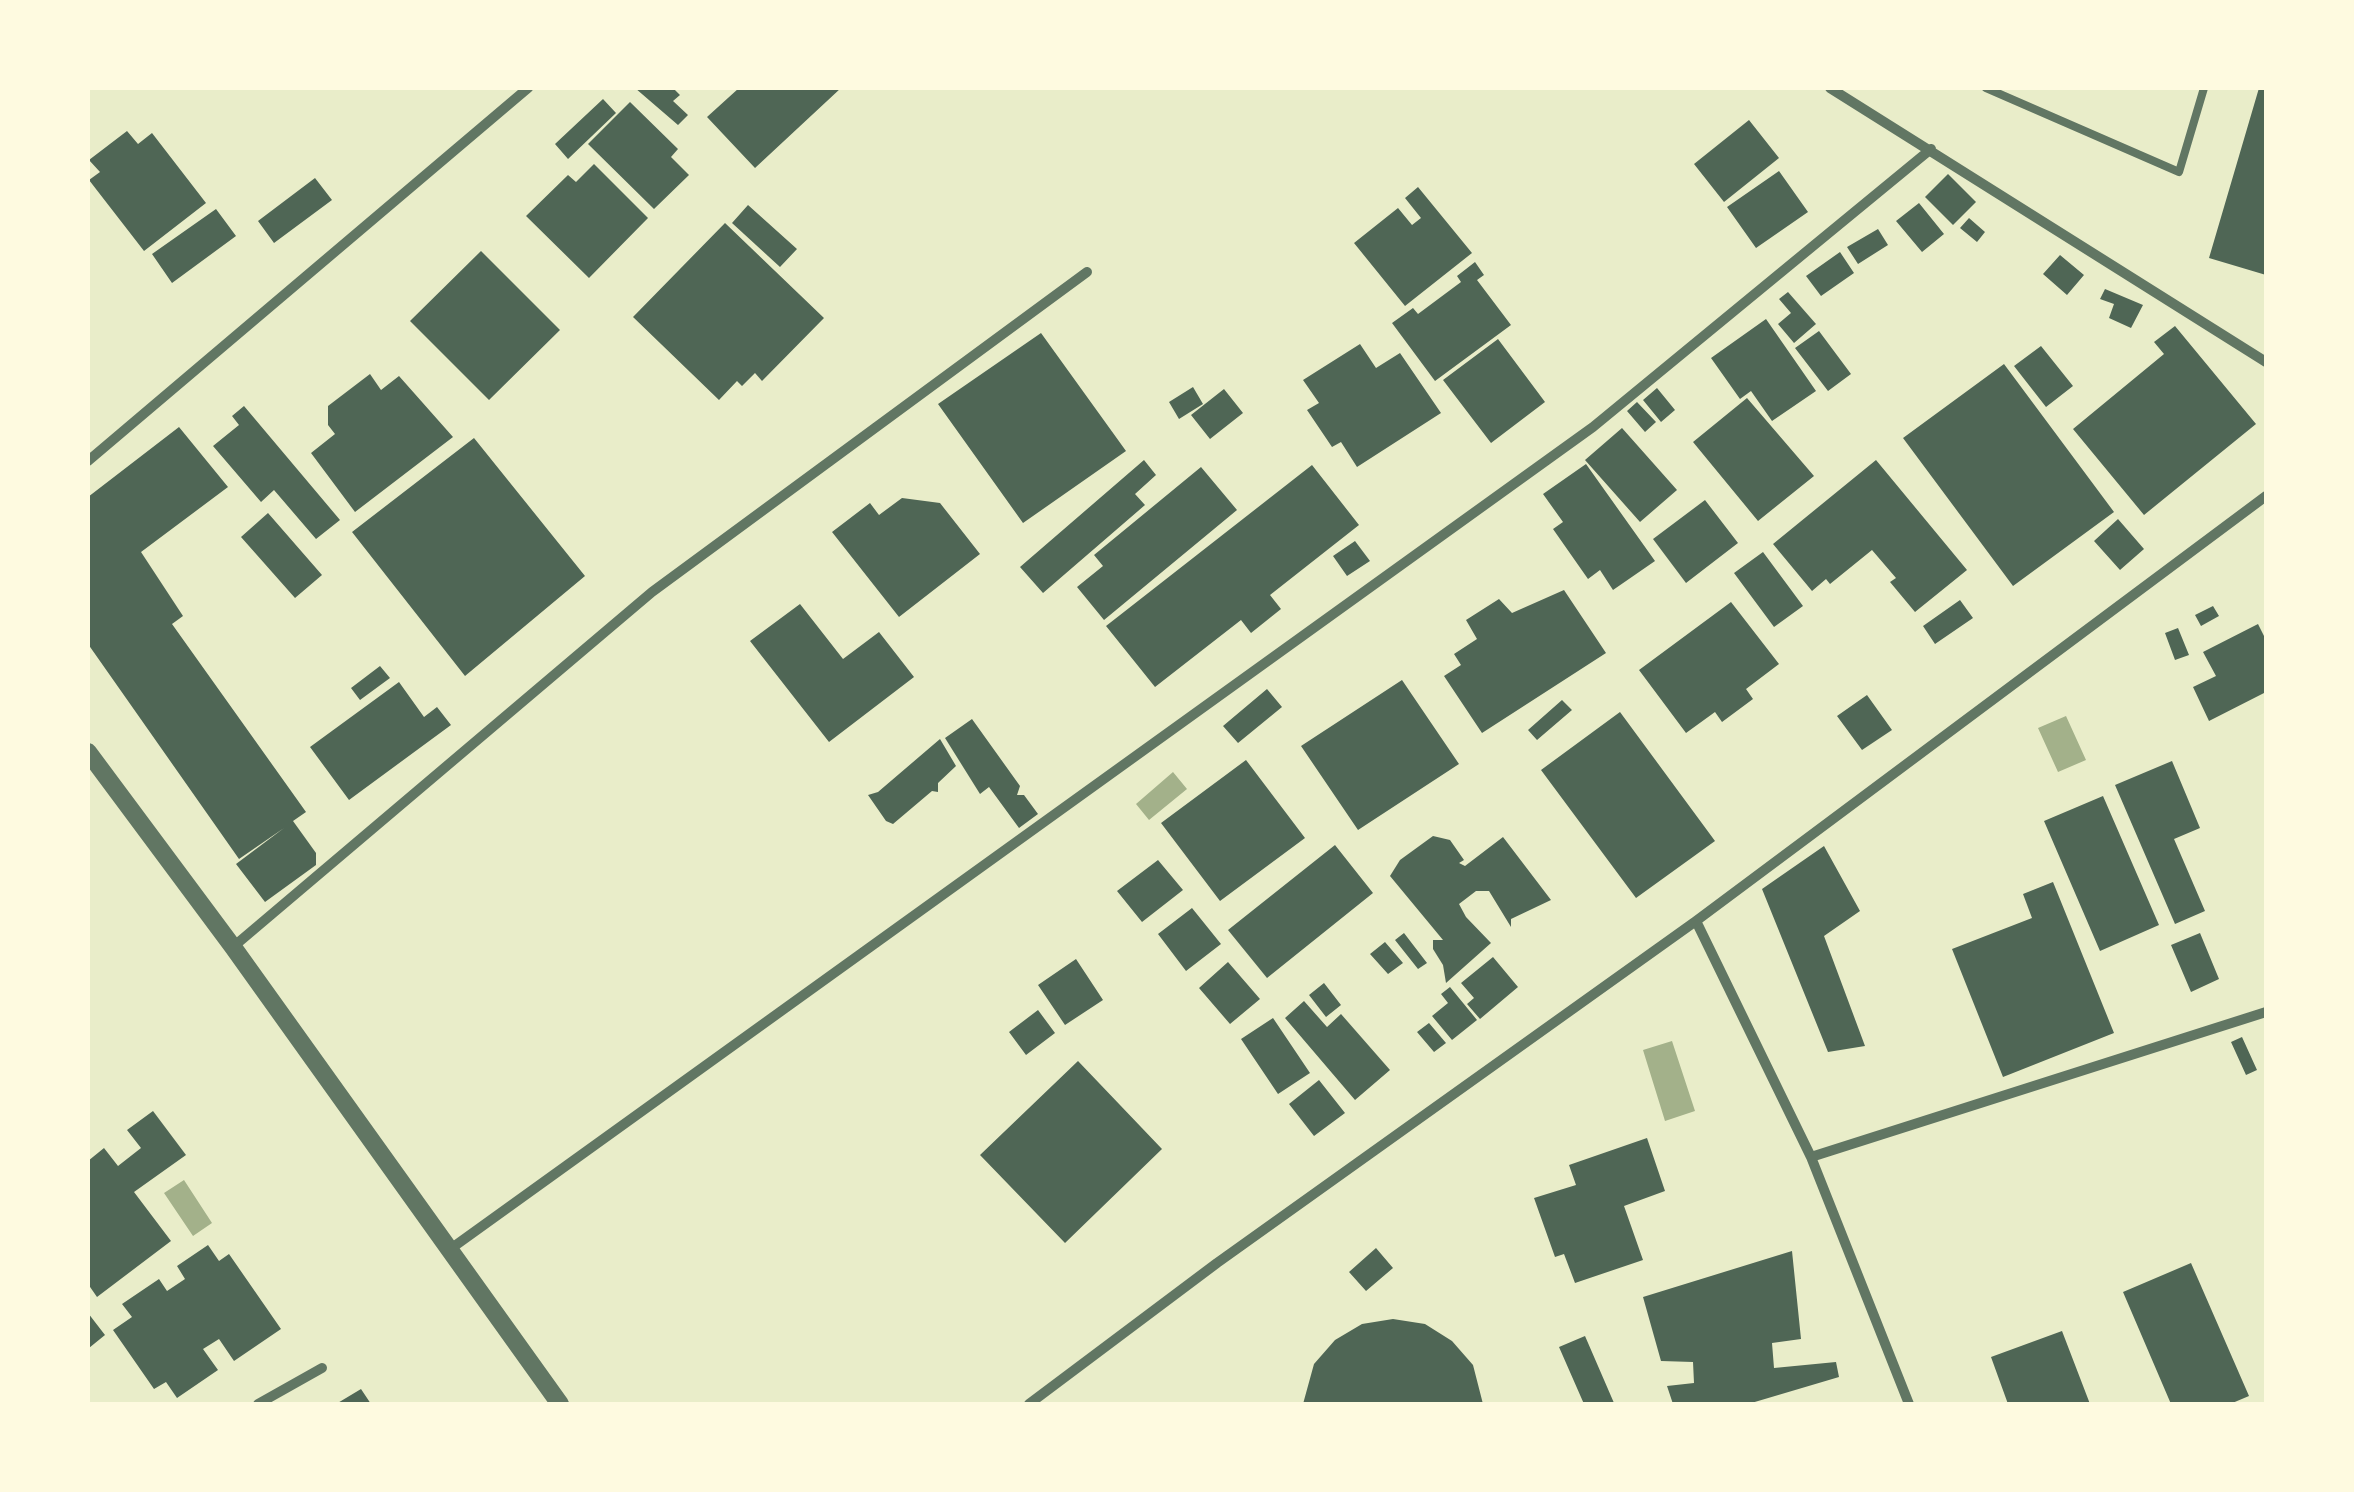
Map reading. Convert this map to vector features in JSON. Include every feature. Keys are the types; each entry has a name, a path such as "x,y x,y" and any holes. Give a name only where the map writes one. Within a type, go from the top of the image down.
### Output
{"street":[{"path":"88,461 528,88"},
{"path":"1830,88 2266,362"},
{"path":"448,1251 1593,427 1931,148"},
{"path":"233,947 652,592 1087,272"},
{"path":"1029,1404 1217,1264 1696,921 2266,496"},
{"path":"88,752 233,947 560,1404"},
{"path":"1696,921 1811,1157 1909,1404"},
{"path":"1811,1157 2266,1012"},
{"path":"258,1404 322,1368"}],"lane":[{"path":"1986,88 2179,172 2204,88"}],"shaded area":[{"path":"2066,716 2086,760 2058,772 2038,728"},
{"path":"1173,772 1187,789 1149,820 1136,804"},
{"path":"1672,1041 1695,1111 1665,1121 1643,1050"},
{"path":"184,1180 212,1223 193,1236 164,1193"}],"building":[{"path":"635,88 673,88 680,95 673,101 688,115 678,125"},
{"path":"739,88 841,88 755,168 707,117"},
{"path":"2259,88 2266,88 2266,275 2209,258"},
{"path":"603,99 616,113 568,159 555,144"},
{"path":"630,102 678,149 671,157 689,175 654,209 588,144"},
{"path":"1749,120 1779,158 1724,202 1694,164"},
{"path":"127,131 138,144 152,133 206,203 144,251 89,180 100,172 89,160"},
{"path":"594,164 648,218 589,278 526,216 568,175 576,182"},
{"path":"1779,171 1808,212 1756,248 1727,207"},
{"path":"1948,174 1976,202 1953,225 1925,197"},
{"path":"315,178 332,200 274,243 258,221"},
{"path":"1418,187 1472,253 1405,306 1354,243 1398,208 1412,225 1421,218 1405,198"},
{"path":"1919,203 1944,234 1922,252 1896,221"},
{"path":"748,205 797,249 780,267 732,223"},
{"path":"216,209 236,236 172,283 152,254"},
{"path":"1969,218 1985,232 1977,242 1960,228"},
{"path":"725,223 824,318 762,381 755,373 742,386 737,381 719,400 633,317"},
{"path":"1878,229 1888,245 1858,264 1847,247"},
{"path":"481,251 560,330 489,400 410,321"},
{"path":"1840,252 1854,273 1821,296 1806,276"},
{"path":"2060,255 2084,275 2067,295 2043,274"},
{"path":"1475,262 1484,275 1477,280 1511,325 1435,381 1392,323 1413,308 1418,314 1461,282 1457,276"},
{"path":"2105,289 2143,305 2131,328 2109,318 2114,304 2100,299"},
{"path":"1788,292 1816,324 1794,343 1778,324 1791,313 1779,299"},
{"path":"1766,319 1816,391 1772,421 1751,391 1740,399 1711,358"},
{"path":"2175,326 2256,424 2144,515 2073,429 2164,354 2154,342"},
{"path":"1819,331 1851,374 1828,391 1795,348"},
{"path":"1041,333 1126,451 1023,523 938,404"},
{"path":"1498,339 1545,402 1491,443 1443,380"},
{"path":"1360,344 1376,368 1400,353 1441,413 1357,467 1341,442 1332,447 1307,410 1319,403 1303,380"},
{"path":"2041,346 2073,386 2046,407 2014,366"},
{"path":"2004,364 2114,512 2013,586 1903,438"},
{"path":"370,374 381,390 399,376 453,437 355,512 311,453 335,434 328,425 328,406"},
{"path":"1193,387 1203,404 1179,419 1169,402"},
{"path":"1657,388 1675,410 1661,422 1643,400"},
{"path":"1224,389 1243,413 1210,439 1191,415"},
{"path":"1747,398 1814,476 1758,521 1693,442"},
{"path":"1637,402 1656,422 1645,432 1627,411"},
{"path":"244,406 340,520 316,539 274,490 261,502 213,446 239,425 232,416"},
{"path":"179,427 228,487 141,552 183,616 172,624 306,812 293,821 316,853 316,865 265,902 236,864 284,828 239,859 88,644 88,497"},
{"path":"1622,428 1677,490 1640,522 1585,460"},
{"path":"474,438 585,576 465,676 352,532"},
{"path":"1144,460 1156,475 1135,494 1145,505 1043,593 1020,567"},
{"path":"1876,460 1967,570 1915,612 1890,582 1896,578 1872,550 1830,584 1826,579 1812,591 1773,544"},
{"path":"1586,464 1655,561 1613,590 1600,570 1588,579 1553,529 1563,522 1543,494"},
{"path":"1312,465 1359,525 1270,595 1281,609 1251,633 1241,620 1155,687 1106,626"},
{"path":"1201,467 1237,510 1104,620 1077,587 1103,566 1094,555"},
{"path":"902,498 940,503 980,554 899,617 832,532 870,503 879,515"},
{"path":"1705,500 1738,543 1686,583 1653,539"},
{"path":"268,513 322,575 295,598 241,537"},
{"path":"2118,519 2144,549 2120,570 2094,541"},
{"path":"1355,541 1370,561 1347,576 1333,556"},
{"path":"1763,552 1803,606 1774,627 1734,573"},
{"path":"1564,590 1606,653 1482,733 1444,676 1461,665 1454,654 1477,639 1466,620 1499,599 1512,613"},
{"path":"1960,600 1973,618 1935,644 1923,626"},
{"path":"1731,602 1779,664 1746,689 1753,699 1722,722 1715,712 1686,733 1639,670"},
{"path":"800,604 843,659 879,632 914,677 829,742 750,641"},
{"path":"2213,606 2219,616 2201,626 2195,615"},
{"path":"2258,624 2266,640 2266,692 2209,721 2193,687 2216,676 2203,652"},
{"path":"2178,628 2189,655 2175,660 2165,633"},
{"path":"380,666 390,678 360,700 351,688"},
{"path":"1402,680 1459,764 1358,830 1301,746"},
{"path":"399,682 424,717 437,707 451,725 349,800 310,747"},
{"path":"1267,689 1282,707 1238,743 1223,726"},
{"path":"1867,695 1892,730 1862,750 1837,716"},
{"path":"1562,700 1572,710 1537,740 1528,730"},
{"path":"1620,712 1715,841 1636,898 1541,770"},
{"path":"972,719 1020,786 1017,795 1024,795 1038,814 1019,828 989,787 980,794 945,738"},
{"path":"940,739 956,766 938,783 938,792 932,791 893,824 886,821 868,795 878,792"},
{"path":"1246,760 1305,838 1220,901 1161,823"},
{"path":"2172,761 2200,828 2174,839 2205,911 2175,924 2115,785"},
{"path":"2103,796 2159,925 2100,951 2044,821"},
{"path":"1433,836 1450,840 1464,860 1459,863 1465,866 1503,837 1551,900 1511,919 1511,927 1489,891 1476,891 1459,904 1491,943 1446,983 1443,965 1433,949 1433,940 1443,940 1390,876 1400,860"},
{"path":"1335,845 1373,893 1267,978 1228,930"},
{"path":"1824,846 1860,911 1824,936 1865,1046 1828,1052 1762,889"},
{"path":"1158,860 1183,890 1142,922 1117,891"},
{"path":"2053,882 2114,1033 2003,1077 1952,949 2032,918 2023,894"},
{"path":"1192,908 1221,944 1186,971 1158,934"},
{"path":"1404,933 1427,963 1418,969 1395,940"},
{"path":"2200,933 2219,979 2191,992 2171,945"},
{"path":"1385,942 1403,963 1388,974 1370,954"},
{"path":"1493,957 1518,987 1480,1019 1467,1004 1474,998 1461,983"},
{"path":"1076,959 1103,1000 1065,1025 1038,985"},
{"path":"1228,962 1260,999 1230,1024 1199,988"},
{"path":"1324,983 1341,1005 1326,1017 1309,995"},
{"path":"1450,987 1477,1020 1452,1040 1432,1016 1448,1003 1441,994"},
{"path":"1304,1001 1327,1027 1341,1014 1390,1070 1355,1100 1285,1018"},
{"path":"1038,1010 1055,1033 1026,1055 1009,1032"},
{"path":"1273,1018 1310,1073 1278,1094 1241,1039"},
{"path":"1429,1023 1446,1043 1434,1052 1417,1032"},
{"path":"2242,1037 2257,1070 2246,1075 2231,1042"},
{"path":"1078,1061 1162,1149 1065,1243 980,1155"},
{"path":"1319,1080 1345,1113 1314,1136 1289,1104"},
{"path":"153,1111 186,1155 134,1192 171,1241 97,1297 88,1284 88,1161 104,1148 118,1166 141,1148 127,1130"},
{"path":"1647,1138 1665,1191 1624,1206 1643,1260 1575,1283 1564,1254 1555,1257 1534,1198 1576,1185 1569,1165"},
{"path":"208,1245 219,1261 229,1254 281,1329 234,1361 219,1339 203,1349 218,1370 177,1398 166,1382 154,1389 113,1330 132,1317 122,1304 159,1279 167,1291 185,1279 177,1266"},
{"path":"1376,1248 1393,1268 1366,1291 1349,1272"},
{"path":"1792,1251 1801,1339 1772,1343 1774,1368 1836,1362 1839,1377 1748,1404 1673,1404 1667,1386 1694,1383 1693,1362 1661,1361 1643,1297"},
{"path":"2191,1263 2249,1396 2230,1404 2171,1404 2123,1292"},
{"path":"88,1313 105,1335 89,1348 88,1346"},
{"path":"1393,1319 1425,1324 1452,1341 1473,1365 1483,1404 1303,1404 1314,1364 1335,1340 1362,1324"},
{"path":"2062,1331 2090,1404 2008,1404 1991,1357"},
{"path":"1585,1336 1614,1403 1584,1404 1559,1347"},
{"path":"361,1389 371,1404 336,1404"}]}
